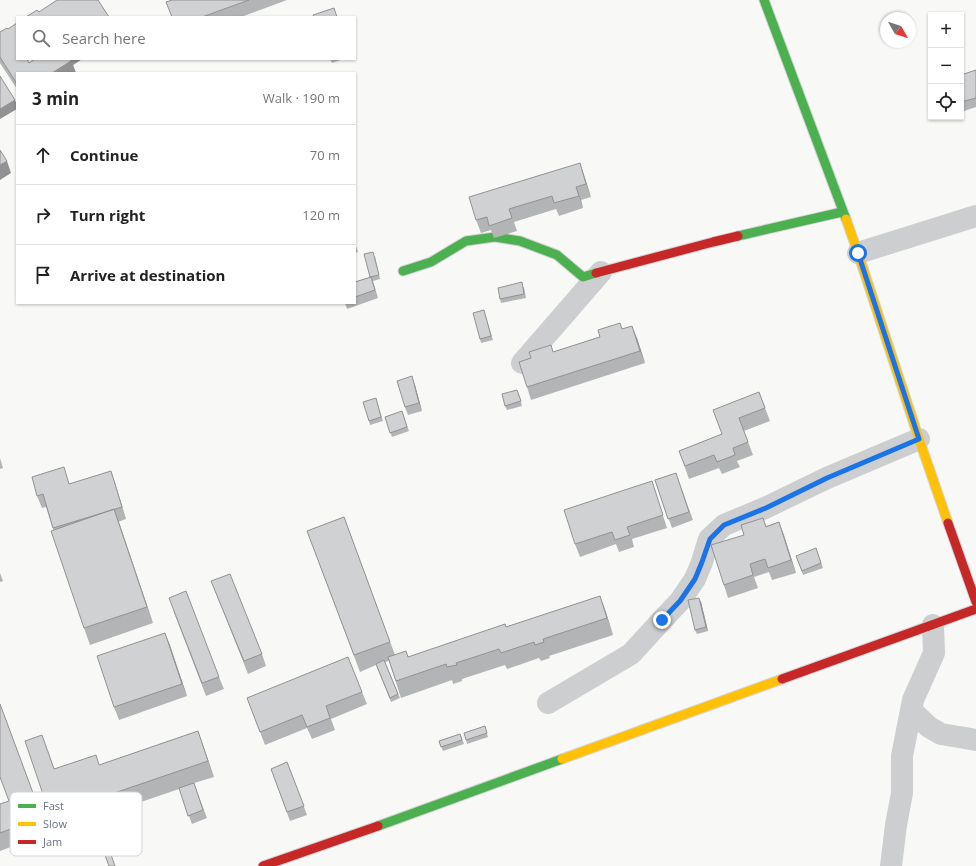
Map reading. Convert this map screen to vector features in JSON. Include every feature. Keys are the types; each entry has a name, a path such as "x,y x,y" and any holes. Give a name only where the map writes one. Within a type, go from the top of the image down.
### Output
{"street":[{"path":"764,0 858,253 919,439 976,602"},
{"path":"403,271 431,262 466,241 495,237 520,241 557,255 583,277 713,242 842,212"},
{"path":"858,253 976,216"},
{"path":"522,363 601,272"},
{"path":"548,704 631,654 680,601 695,579 710,539 724,525 766,508 827,478 919,439"},
{"path":"263,866 396,820 976,609"},
{"path":"891,866 902,793 902,756 913,700 934,653 933,625"},
{"path":"911,710 929,727 942,734 976,740"}],"building":[{"path":"57,0 98,0 108,16 28,16 37,10 39,12"},
{"path":"172,0 249,0 205,16 172,16 166,2"},
{"path":"334,8 337,16 314,16"},
{"path":"16,24 16,60 28,60 29,63 34,60 71,61 54,72 16,72 16,82 0,57 0,32 7,28 8,29"},
{"path":"976,70 976,98 964,101 964,84 964,74"},
{"path":"0,76 15,100 0,109"},
{"path":"0,150 7,161 0,165"},
{"path":"580,163 586,184 576,187 579,196 554,203 552,196 509,209 512,218 489,226 487,217 476,220 469,197"},
{"path":"373,252 379,275 370,277 364,254"},
{"path":"371,277 375,290 356,297 356,282"},
{"path":"522,282 524,294 500,299 498,288"},
{"path":"484,310 491,336 480,339 473,313"},
{"path":"620,323 622,329 632,326 640,351 527,387 519,362 531,358 529,352 551,345 553,352 600,337 598,330"},
{"path":"412,376 419,403 405,407 397,381"},
{"path":"517,390 521,401 505,406 502,394"},
{"path":"759,392 765,408 739,418 748,442 733,448 735,455 717,462 714,455 685,466 679,451 722,434 713,410"},
{"path":"376,398 381,417 369,421 363,402"},
{"path":"402,411 407,427 390,433 385,417"},
{"path":"64,467 69,484 111,471 122,507 53,528 43,494 37,496 32,477"},
{"path":"676,473 689,512 668,519 655,480"},
{"path":"652,481 663,515 627,527 630,535 615,540 612,532 575,544 564,510"},
{"path":"114,509 147,607 84,628 51,531"},
{"path":"344,517 390,642 354,655 307,531"},
{"path":"763,518 766,527 779,522 791,560 768,568 765,559 750,564 753,575 724,585 711,545 744,535 741,525"},
{"path":"816,548 821,563 802,571 796,556"},
{"path":"230,574 262,654 244,661 211,581"},
{"path":"186,591 219,677 202,683 169,598"},
{"path":"600,596 607,618 543,639 544,642 535,645 534,642 501,653 499,649 456,663 457,665 447,667 446,664 396,681 388,657 406,651 408,657 505,624 506,627"},
{"path":"699,598 706,627 695,630 688,600"},
{"path":"165,633 182,684 114,707 97,656"},
{"path":"348,657 362,692 326,706 330,718 307,727 302,715 260,732 247,698"},
{"path":"384,660 398,694 390,698 376,664"},
{"path":"0,704 33,792 10,792 10,829 0,833 0,804 9,801 0,777"},
{"path":"485,726 487,733 466,740 464,733"},
{"path":"198,731 208,761 117,792 42,792 25,741 42,735 54,769 96,755 99,765"},
{"path":"460,734 462,740 441,747 439,741"},
{"path":"287,762 304,806 287,812 271,769"},
{"path":"194,783 203,810 188,816 179,788"},
{"path":"105,856 111,856 115,866 109,866"}],"traffic: fast":[{"path":"764,0 846,219"},
{"path":"738,236 842,212"},
{"path":"403,271 431,262 466,241 495,237 520,241 557,255 583,277 596,273"},
{"path":"378,826 562,759"}],"traffic: slow":[{"path":"846,219 948,523"},
{"path":"562,759 782,679"}],"traffic: jam":[{"path":"596,273 738,236"},
{"path":"948,523 976,602"},
{"path":"782,679 976,609"},
{"path":"263,866 378,826"}],"route":[{"path":"662,620 680,601 695,579 710,539 724,525 766,508 827,478 919,439 858,253"}]}
